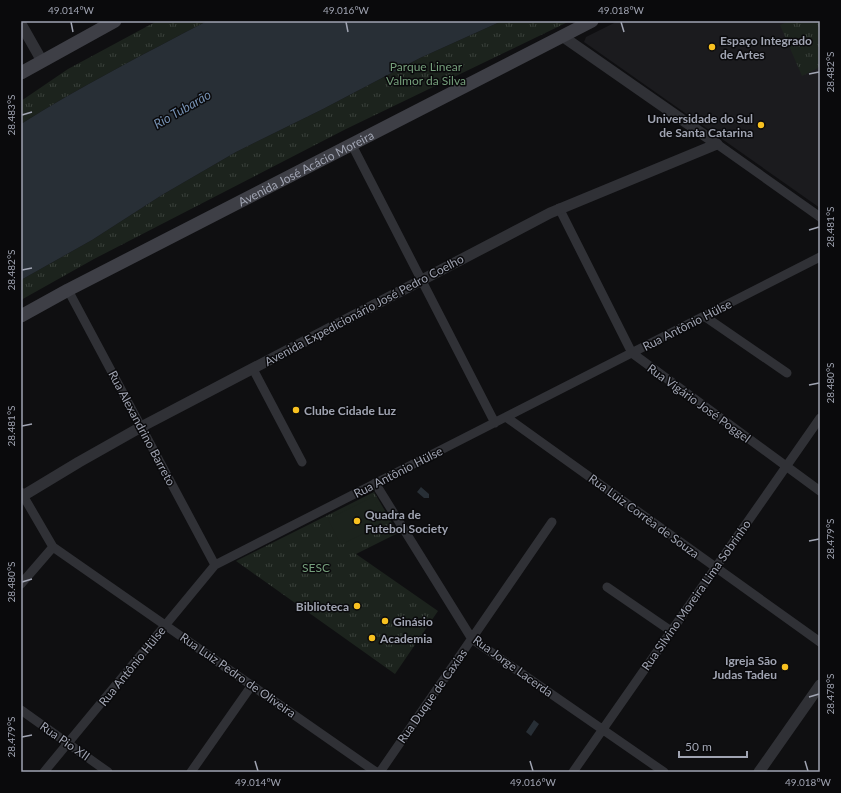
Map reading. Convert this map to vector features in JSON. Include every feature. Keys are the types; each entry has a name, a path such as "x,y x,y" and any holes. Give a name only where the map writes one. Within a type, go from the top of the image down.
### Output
{"main road":[{"path":"21,73 115,21"},
{"name":"Avenida José Acácio Moreira","path":"21,316 68,290 592,21"}],"street":[{"path":"21,24 42,61"},
{"path":"562,36 820,217"},
{"name":"Avenida Expedicionário José Pedro Coelho","path":"22,495 91,455 559,208 717,144"},
{"path":"352,145 495,423"},
{"name":"Rua Vigário José Poggel","path":"559,208 632,353 820,491"},
{"name":"Rua Antônio Hülse","path":"44,772 215,565 820,257"},
{"name":"Rua Alexandrino Barreto","path":"68,290 215,565"},
{"path":"704,316 787,374"},
{"path":"253,369 302,462"},
{"name":"Rua Luiz Corrêa de Souza","path":"506,417 820,642"},
{"name":"Rua Silvino Moreira Lima Sobrinho","path":"573,772 820,418"},
{"name":"Rua Jorge Lacerda","path":"376,483 472,638 664,772"},
{"name":"Rua Luiz Pedro de Oliveira","path":"22,495 53,546 376,772"},
{"name":"Rua Duque de Caxias","path":"380,772 552,522"},
{"path":"21,584 53,546"},
{"path":"607,587 671,631"},
{"path":"191,772 252,685"},
{"path":"760,772 820,685"},
{"name":"Rua Pio XII","path":"21,710 108,772"}],"shaded area":[{"name":"Universidade do Sul de Santa Catarina","path":"618,21 820,21 820,208 584,42 586,37"}],"green space":[{"path":"157,21 207,21 90,83 21,124 21,101 68,69"},
{"name":"Parque Linear Valmor da Silva","path":"502,21 570,21 346,129 94,259 21,300 21,280 92,240 162,195 236,152 323,109 420,58"},
{"path":"789,21 820,21 820,67 802,76 780,25"},
{"name":"SESC","path":"374,492 398,533 356,554 438,611 395,674 236,561"},
{"name":"Quadra de Futebol Society","path":"373,497 386,522 341,545 328,519"}],"water":[{"name":"Rio Tubarão","path":"207,21 502,21 420,58 323,109 236,152 162,195 92,240 21,280 21,124 90,83"},
{"path":"421,487 429,494 429,498 424,498 417,492"},
{"path":"534,720 539,724 531,736 526,732"}],"place":[{"name":"Espaço Integrado de Artes","path":"712,47"},
{"name":"Universidade do Sul de Santa Catarina","path":"761,125"},
{"name":"Clube Cidade Luz","path":"296,410"},
{"name":"Quadra de Futebol Society","path":"357,521"},
{"name":"Biblioteca","path":"357,606"},
{"name":"Ginásio","path":"385,621"},
{"name":"Academia","path":"372,638"},
{"name":"Igreja São Judas Tadeu","path":"785,667"}]}
